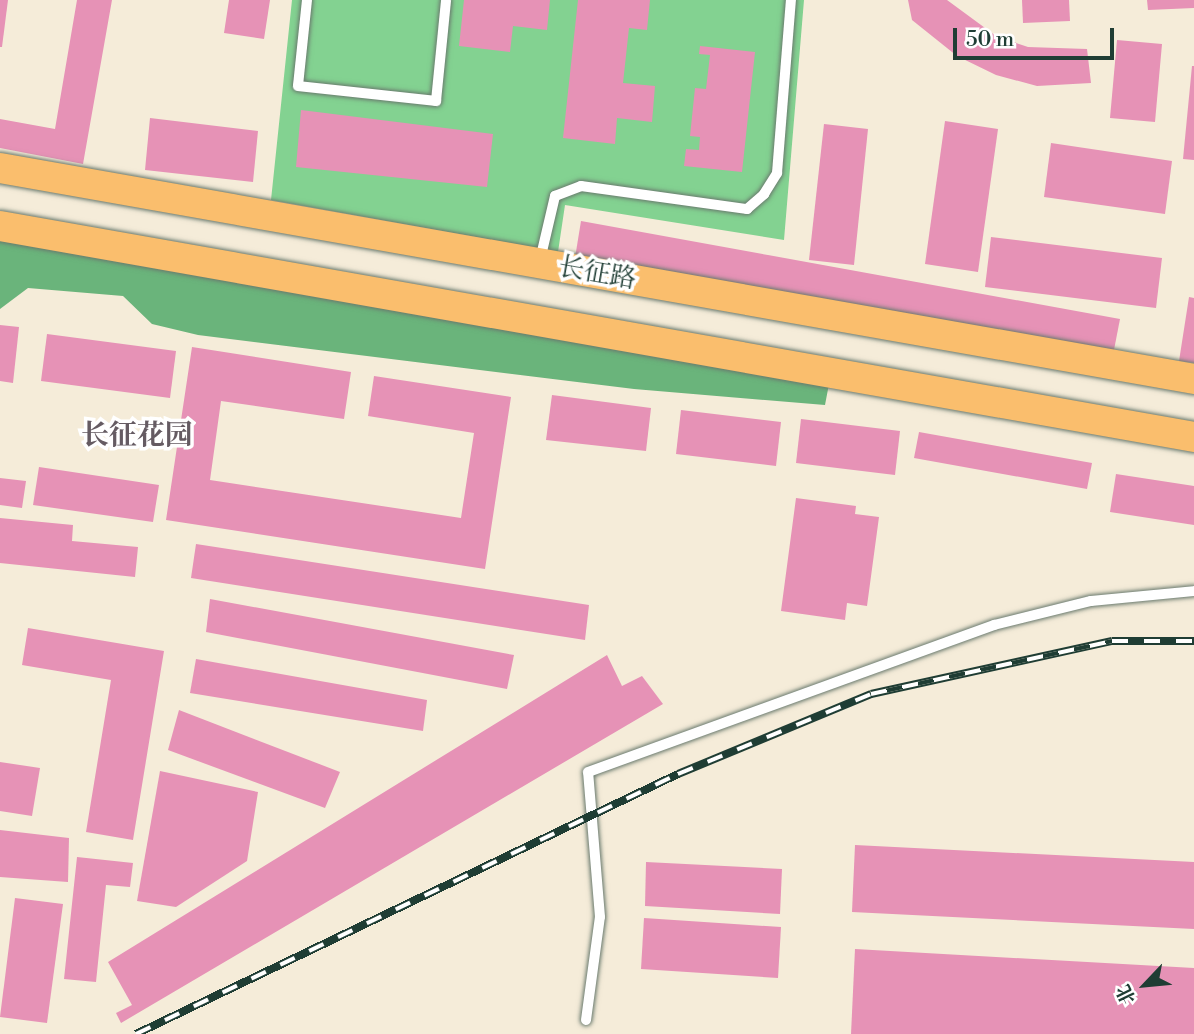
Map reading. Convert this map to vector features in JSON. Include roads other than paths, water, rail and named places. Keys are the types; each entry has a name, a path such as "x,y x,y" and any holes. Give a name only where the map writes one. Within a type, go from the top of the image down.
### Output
{"main road":[{"name":"长征路","path":"0,168 1194,379"},
{"path":"0,226 1194,437"}],"lane":[{"path":"307,0 298,86 436,100 446,0"},
{"path":"540,264 555,197 581,186 747,209 764,194 777,173 791,0"},
{"path":"586,1020 600,917 588,772 994,625 1091,601 1194,591"}],"railway":[{"path":"136,1034 678,774 871,694 1112,641 1194,641"}],"district":[{"name":"长征花园","path":"137,436"}]}
